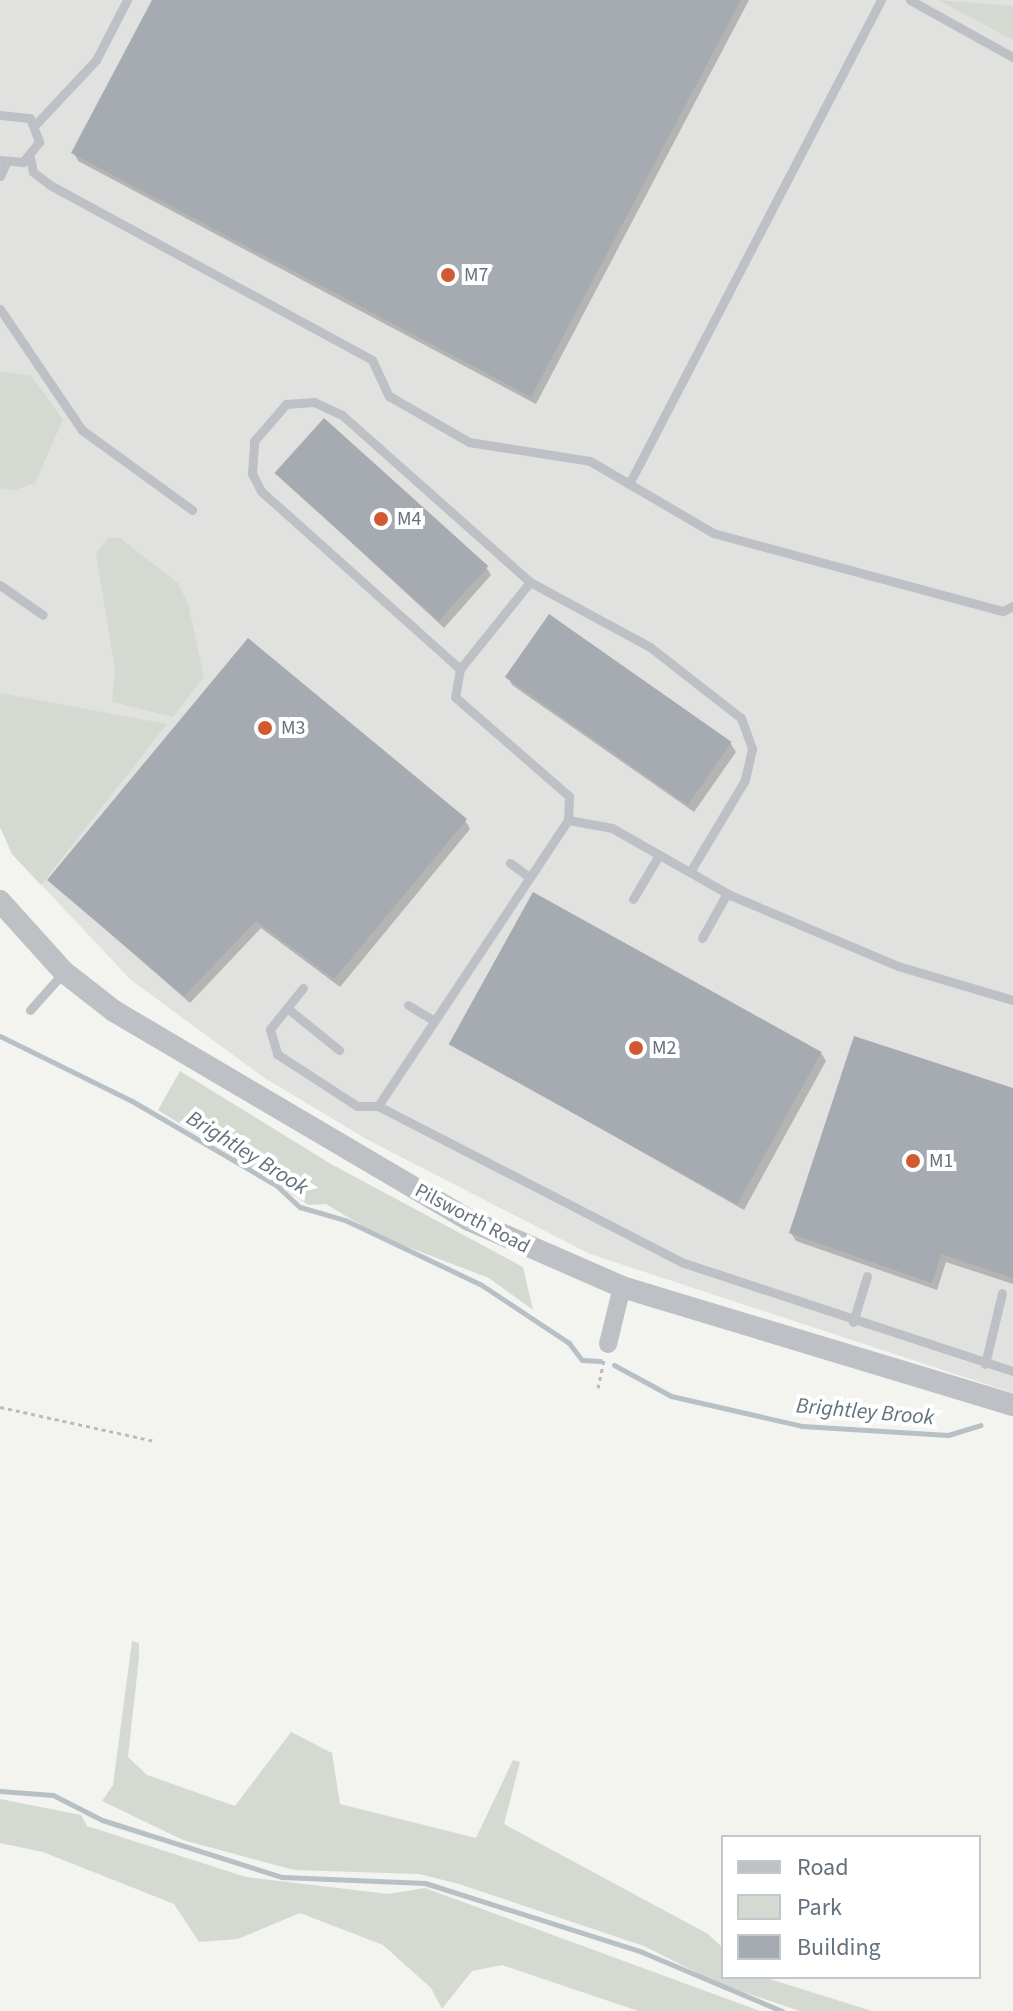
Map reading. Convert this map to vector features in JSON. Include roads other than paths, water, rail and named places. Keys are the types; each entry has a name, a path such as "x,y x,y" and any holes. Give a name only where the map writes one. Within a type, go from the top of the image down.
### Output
{"street":[{"name":"Pilsworth Road","path":"0,901 64,972 157,1040 469,1220 622,1287 1013,1405"},
{"path":"608,1344 622,1287"}],"lane":[{"path":"35,125 96,60 127,0"},
{"path":"629,484 881,0"},
{"path":"910,0 1013,57"},
{"path":"0,115 22,113 35,125 39,142 30,157 33,172 50,185 372,360 389,396 469,442 590,461 713,533 1003,611 1013,606"},
{"path":"0,176 3,162 30,157"},
{"path":"0,309 82,430 192,510"},
{"path":"460,669 261,491 251,457 262,427 286,404 327,405 530,582 650,647 747,726 752,749 745,780 690,872"},
{"path":"378,1106 430,1018 568,820 569,796 455,697 460,669 530,582"},
{"path":"0,585 43,615"},
{"path":"568,820 612,828 727,893 898,966 1013,1000"},
{"path":"633,899 659,855"},
{"path":"510,863 529,877"},
{"path":"702,938 727,893"},
{"path":"30,1010 64,972"},
{"path":"303,988 270,1029 277,1054 357,1106 378,1106 684,1263 853,1322 1013,1371"},
{"path":"408,1005 430,1018"},
{"path":"287,1008 339,1050"},
{"path":"853,1322 867,1276"},
{"path":"985,1364 1002,1293"}],"waterway":[{"name":"Brightley Brook","path":"0,1036 132,1101 276,1185 300,1207 345,1220 480,1284 569,1343 582,1360 600,1361"},
{"name":"Brightley Brook","path":"614,1365 671,1396 802,1426 948,1435 980,1425"},
{"path":"0,1791 53,1795 102,1820 282,1877 425,1883 642,1952 782,2011"}],"place":[{"name":"M7","path":"448,275"},
{"name":"M4","path":"381,519"},
{"name":"M3","path":"265,728"},
{"name":"M2","path":"636,1048"},
{"name":"M1","path":"913,1161"}]}
